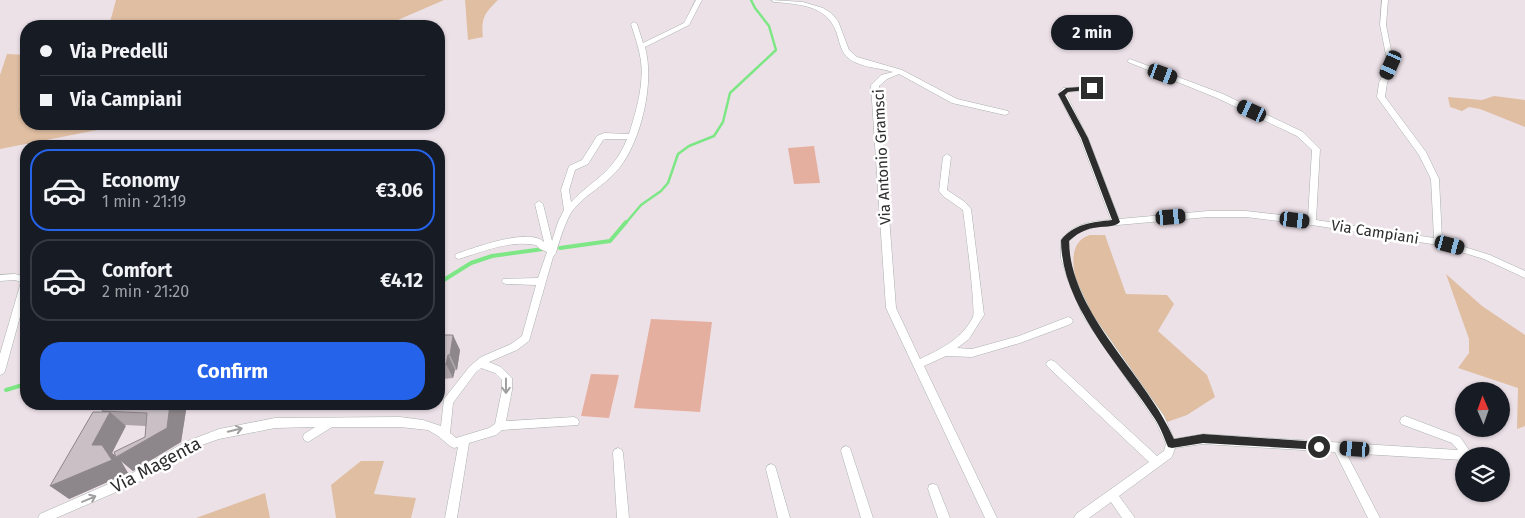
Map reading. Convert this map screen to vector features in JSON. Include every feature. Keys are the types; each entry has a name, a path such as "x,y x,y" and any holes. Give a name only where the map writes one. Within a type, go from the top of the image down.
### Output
{"street":[{"path":"640,47 687,24 699,0"},
{"path":"774,0 819,7 833,16 847,53 851,57 900,72"},
{"name":"Via Campiani","path":"1385,0 1382,19 1384,38 1391,65 1383,84 1381,97 1423,154 1435,179 1438,242"},
{"path":"568,210 604,180 620,162 631,137 638,116 645,67 634,24"},
{"name":"Via Campiani","path":"1130,61 1207,90 1300,134 1316,149 1312,222"},
{"name":"Via Antonio Gramsci","path":"991,518 891,308 875,85 884,77 900,72 955,101 1005,113"},
{"path":"1092,88 1066,90 1062,94 1084,138 1116,222"},
{"path":"551,251 556,248 568,210 565,190 572,168 585,162 600,138 604,136 631,137"},
{"path":"918,364 945,352 966,336 979,315 967,209 964,204 947,197 943,191 948,157"},
{"path":"539,204 551,251 526,338 514,347 479,363 465,378 448,402 445,434 459,442 496,429 574,422"},
{"name":"Via Campiani","path":"1172,444 1160,419 1088,316 1072,280 1065,258 1065,240 1076,230 1095,224 1116,222 1208,214 1246,214 1312,222 1438,242 1487,256 1525,275"},
{"path":"459,256 502,242 536,241 551,251"},
{"path":"0,278 20,278"},
{"path":"506,281 542,282"},
{"path":"0,371 3,344 20,297"},
{"path":"945,352 972,352 1020,339 1068,321"},
{"path":"479,363 498,370 507,378 507,390 496,429"},
{"path":"1050,364 1158,462"},
{"path":"1080,518 1113,496 1168,454 1172,444 1203,439 1463,455 1464,450 1456,440 1405,421"},
{"name":"Via Magenta","path":"44,518 133,479 189,445 219,434 275,423 416,423 436,427 445,434"},
{"path":"308,437 330,423"},
{"path":"451,518 459,442"},
{"path":"1338,448 1374,518"},
{"path":"846,451 867,518"},
{"path":"618,453 622,518"},
{"path":"770,469 784,518"},
{"path":"933,489 944,518"},
{"path":"1113,496 1129,518"}],"shaded area":[{"path":"116,0 444,0 398,20 111,20"},
{"path":"465,0 498,0 490,8 483,20 483,37 468,40"},
{"path":"7,54 20,55 20,130 97,130 46,140 20,140 20,145 0,149 0,75"},
{"path":"1494,96 1525,100 1525,127 1480,109 1469,107 1462,111 1450,107 1448,97 1482,100"},
{"path":"814,146 820,183 794,184 788,148"},
{"path":"1090,235 1105,235 1126,294 1167,295 1174,304 1158,331 1207,375 1215,397 1187,415 1167,422 1093,316 1078,288 1074,265 1075,250 1083,239"},
{"path":"1446,274 1482,306 1525,335 1525,426 1517,429 1518,388 1510,385 1510,382 1500,382 1458,368 1469,353 1469,339"},
{"path":"651,319 712,322 700,412 634,408"},
{"path":"591,374 619,375 609,418 581,416"},
{"path":"361,461 384,461 374,494 416,498 411,518 336,518 331,485"},
{"path":"265,493 270,518 196,518"}],"building":[{"path":"445,335 453,335 450,355 448,355 446,364"},
{"path":"169,410 167,428 116,457 114,452 145,437 147,413 102,411"},
{"path":"93,412 110,412 92,445 102,445 112,460 50,486"}],"waterway":[{"path":"625,224 641,205 661,191 668,183 678,154 689,146 714,136 723,122 730,93 776,50 769,26 751,0"},
{"path":"560,248 610,241 626,222"},
{"path":"445,279 471,263 492,256 543,249"},
{"path":"6,390 20,386"}],"route":[{"path":"1092,88 1066,90 1062,94 1084,138 1116,222 1095,224 1076,230 1065,240 1065,258 1072,280 1088,316 1160,419 1172,444 1203,439 1319,447"}]}
